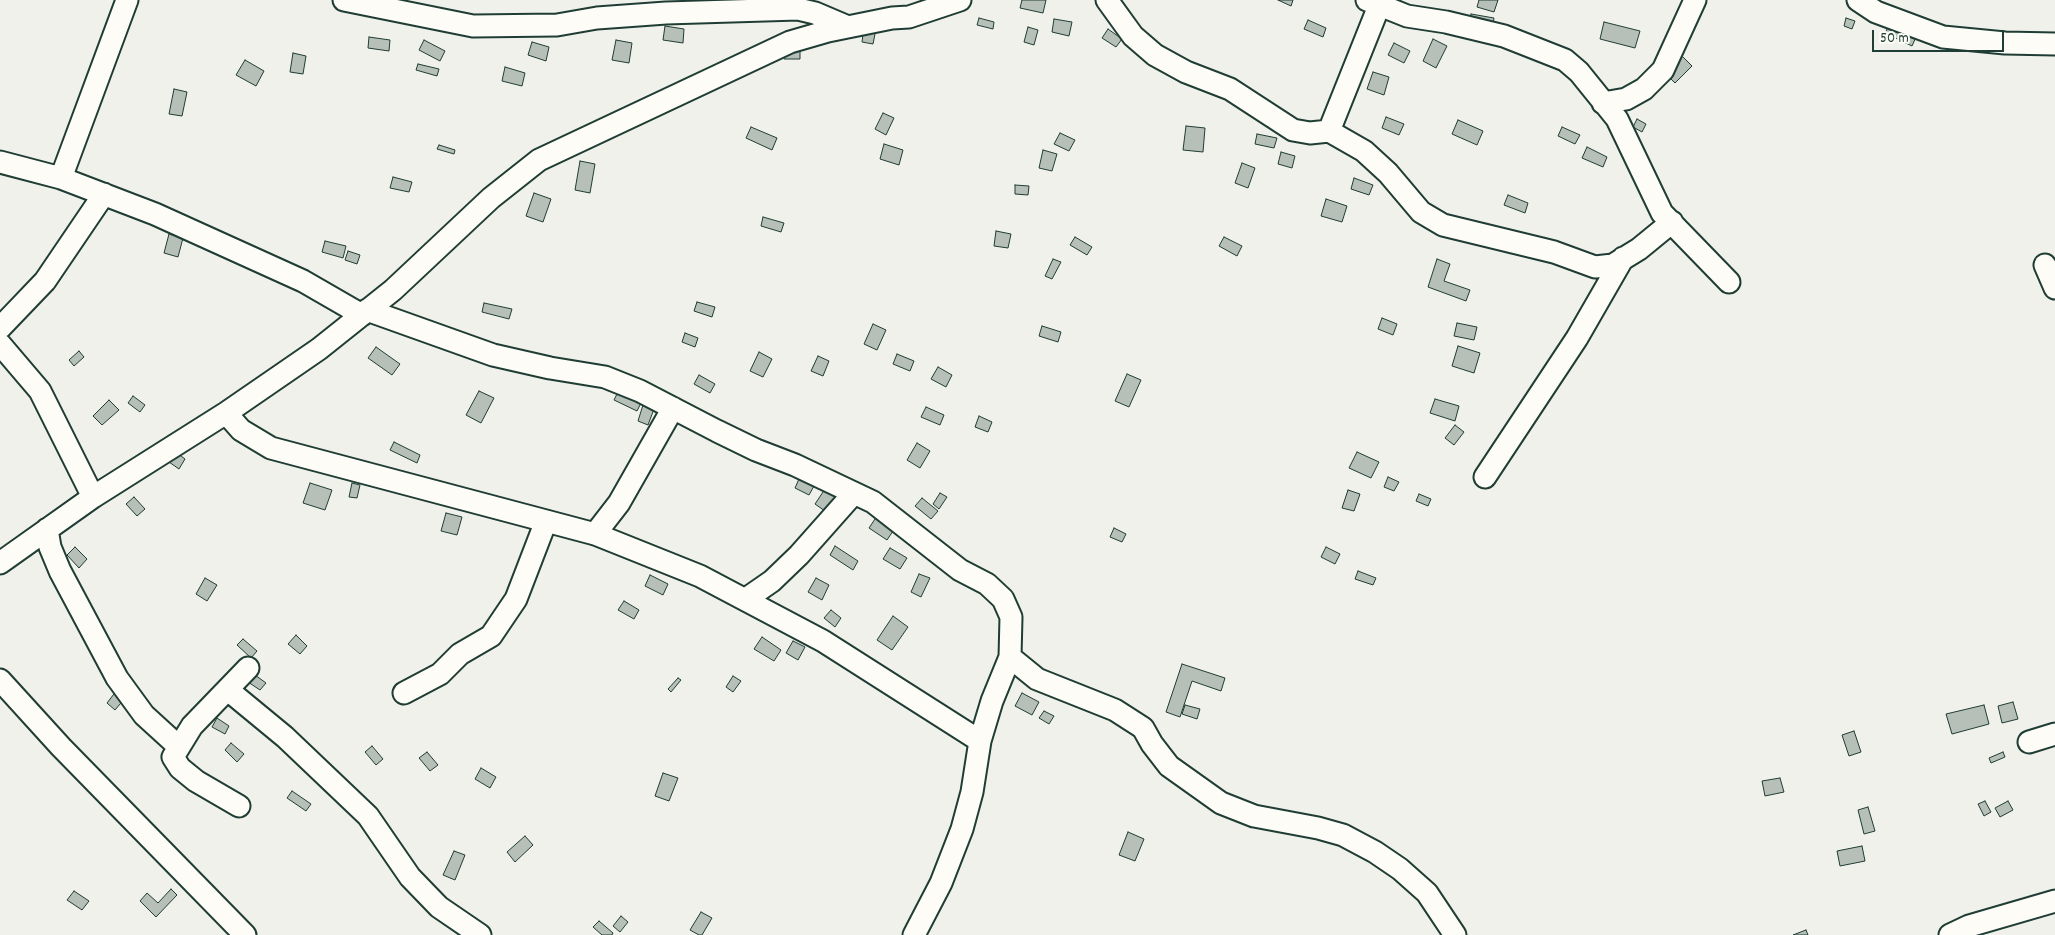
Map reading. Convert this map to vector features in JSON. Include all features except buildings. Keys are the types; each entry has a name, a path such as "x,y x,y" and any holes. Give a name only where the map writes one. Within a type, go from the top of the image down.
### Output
{"street":[{"path":"61,178 127,0"},
{"path":"344,0 473,26 556,25 597,18 666,13 798,9 815,13 848,27"},
{"path":"0,563 93,497 226,413 319,349 393,290 491,198 539,160 771,50 828,31 892,18 909,18 960,0"},
{"path":"1108,0 1134,36 1155,55 1186,72 1230,89 1293,130 1310,133 1329,131 1364,151 1388,173 1421,212 1443,225 1554,252 1595,267 1613,265 1639,249 1672,222"},
{"path":"1603,103 1626,99 1644,89 1663,70 1695,0"},
{"path":"1858,0 1876,12 1943,37 2006,43 2055,44"},
{"path":"1329,131 1373,3 1407,16 1446,22 1504,36 1565,60 1579,72 1617,120 1662,213 1729,282"},
{"path":"0,162 61,178 104,194 260,260 365,313 493,355 617,380 756,450 796,464 873,502 960,570 987,584 1004,599 1011,617 1010,657 992,702 980,741 972,792 962,829 941,883 914,935"},
{"path":"0,328 45,281 104,194"},
{"path":"1484,477 1577,338 1623,258"},
{"path":"2045,265 2055,288"},
{"path":"0,344 40,391 93,497"},
{"path":"595,534 619,503 673,408"},
{"path":"226,413 241,430 271,448 595,534 700,576 823,641 980,741"},
{"path":"746,599 772,580 799,555 854,493"},
{"path":"404,693 440,674 460,654 490,636 516,599 546,521"},
{"path":"47,529 50,547 60,571 117,678 144,715 178,746"},
{"path":"1010,657 1037,678 1115,710 1142,728 1169,766 1221,803 1254,816 1318,828 1343,835 1374,852 1400,869 1427,893 1455,935"},
{"path":"239,806 196,781 180,768 173,757 192,726 248,668"},
{"path":"0,680 61,747 245,935"},
{"path":"228,690 284,737 368,816 410,877 439,907 480,935"},
{"path":"2029,742 2055,734"},
{"path":"1950,935 1969,926 2055,901"}]}
